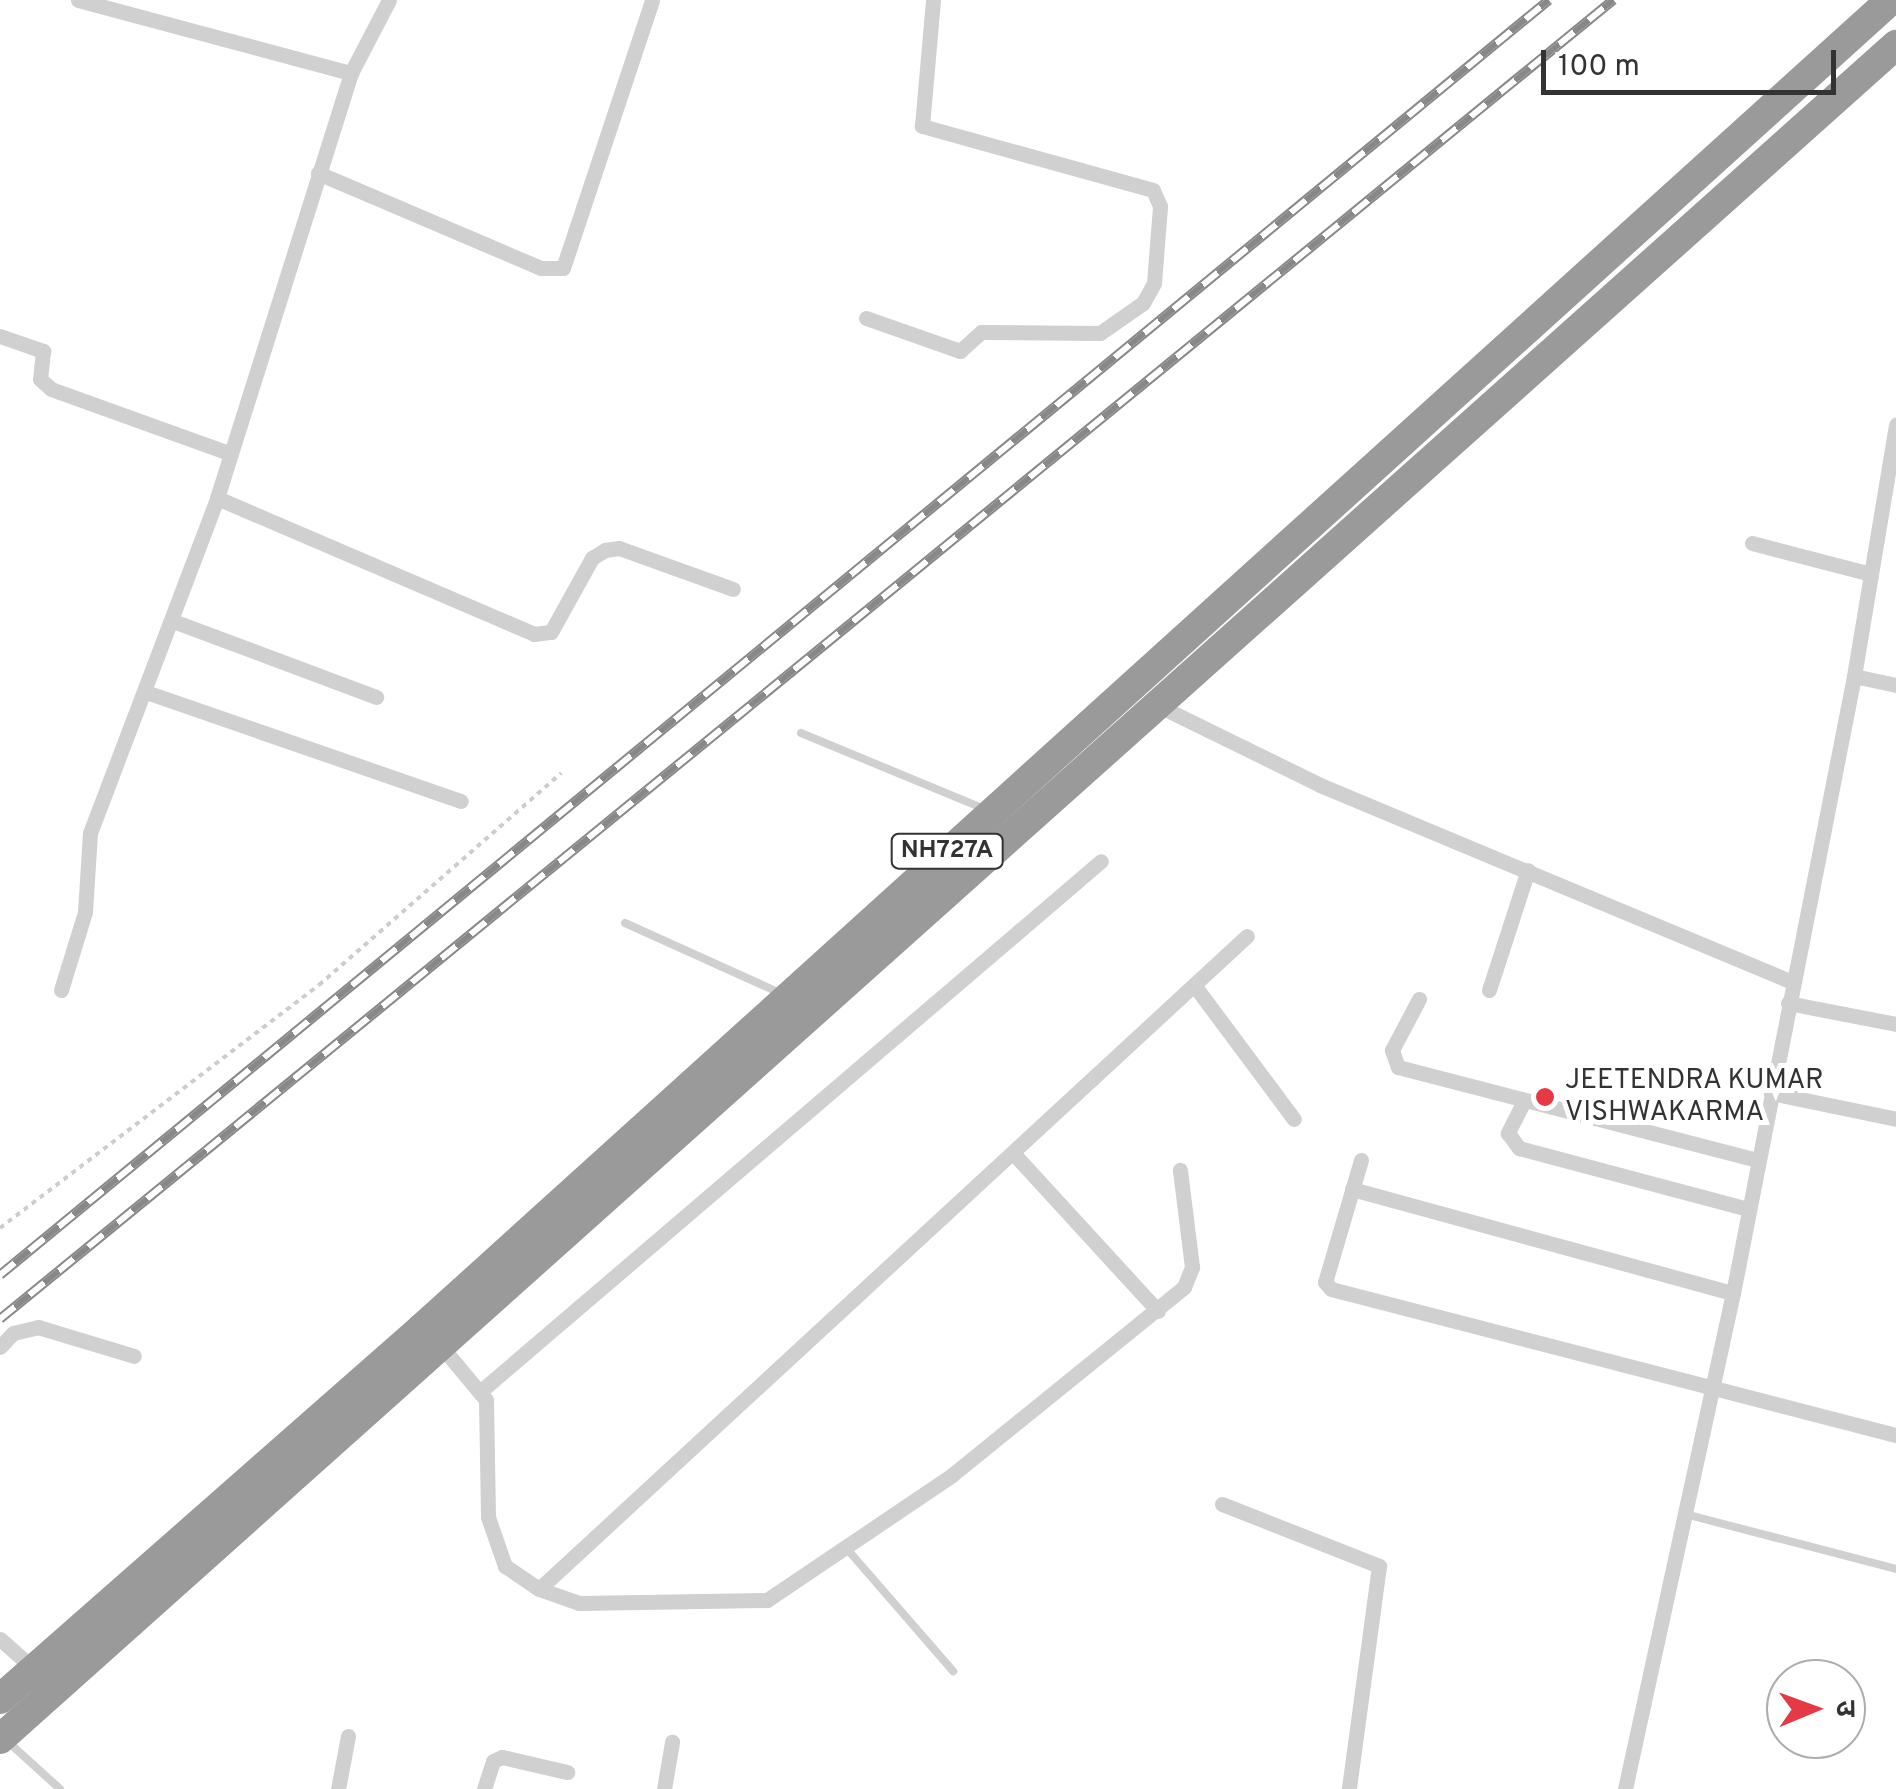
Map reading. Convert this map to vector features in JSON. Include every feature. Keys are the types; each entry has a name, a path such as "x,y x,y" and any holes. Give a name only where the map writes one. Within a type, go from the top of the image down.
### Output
{"highway":[{"name":"NH727A","path":"0,1699 787,996 1891,0"},
{"name":"NH727A","path":"1,1738 1896,46"}],"street":[{"path":"78,0 351,73"},
{"path":"61,990 85,912 90,833 217,498 226,452 351,73 389,0"},
{"path":"318,173 542,268 563,268 652,0"},
{"path":"866,318 960,351 981,332 1100,333 1143,302 1154,283 1160,206 1153,190 922,126 933,0"},
{"path":"0,336 43,352 40,380 51,389 226,452"},
{"path":"1625,1789 1733,1293 1854,676 1896,424"},
{"path":"217,498 534,634 551,632 592,558 605,550 619,548 733,589"},
{"path":"1752,543 1871,574"},
{"path":"172,620 376,697"},
{"path":"1854,676 1896,684"},
{"path":"146,692 460,801"},
{"path":"1155,704 1320,784 1792,982"},
{"path":"482,1390 1101,861"},
{"path":"1489,990 1528,870"},
{"path":"539,1589 1247,936"},
{"path":"1194,985 1294,1119"},
{"path":"1420,999 1392,1050 1398,1068 1758,1160"},
{"path":"1788,1003 1896,1024"},
{"path":"1770,1093 1896,1119"},
{"path":"1524,1101 1508,1133 1519,1148 1748,1209"},
{"path":"1014,1154 1158,1311"},
{"path":"1360,1160 1326,1282 1331,1289 1896,1435"},
{"path":"441,1346 482,1390 489,1416 490,1537 505,1566 539,1589 604,1606 747,1604 792,1588 952,1475 1184,1287 1192,1267 1180,1170"},
{"path":"1352,1189 1733,1293"},
{"path":"0,1347 13,1333 38,1327 134,1356"},
{"path":"1222,1504 1379,1566 1349,1789"},
{"path":"0,1639 34,1668"},
{"path":"338,1789 348,1736"},
{"path":"664,1789 672,1742"},
{"path":"484,1789 493,1762 502,1757 567,1772"}],"lane":[{"path":"802,734 991,811"},
{"path":"625,923 787,996"},
{"path":"1685,1514 1896,1569"},
{"path":"847,1548 953,1671"},
{"path":"1,1738 60,1789"}],"path":[{"path":"0,1228 319,985 561,772"}],"railway":[{"path":"0,1275 1549,0"},
{"path":"0,1319 1613,0"}],"place":[{"name":"JEETENDRA KUMAR VISHWAKARMA","path":"1545,1097"}]}
